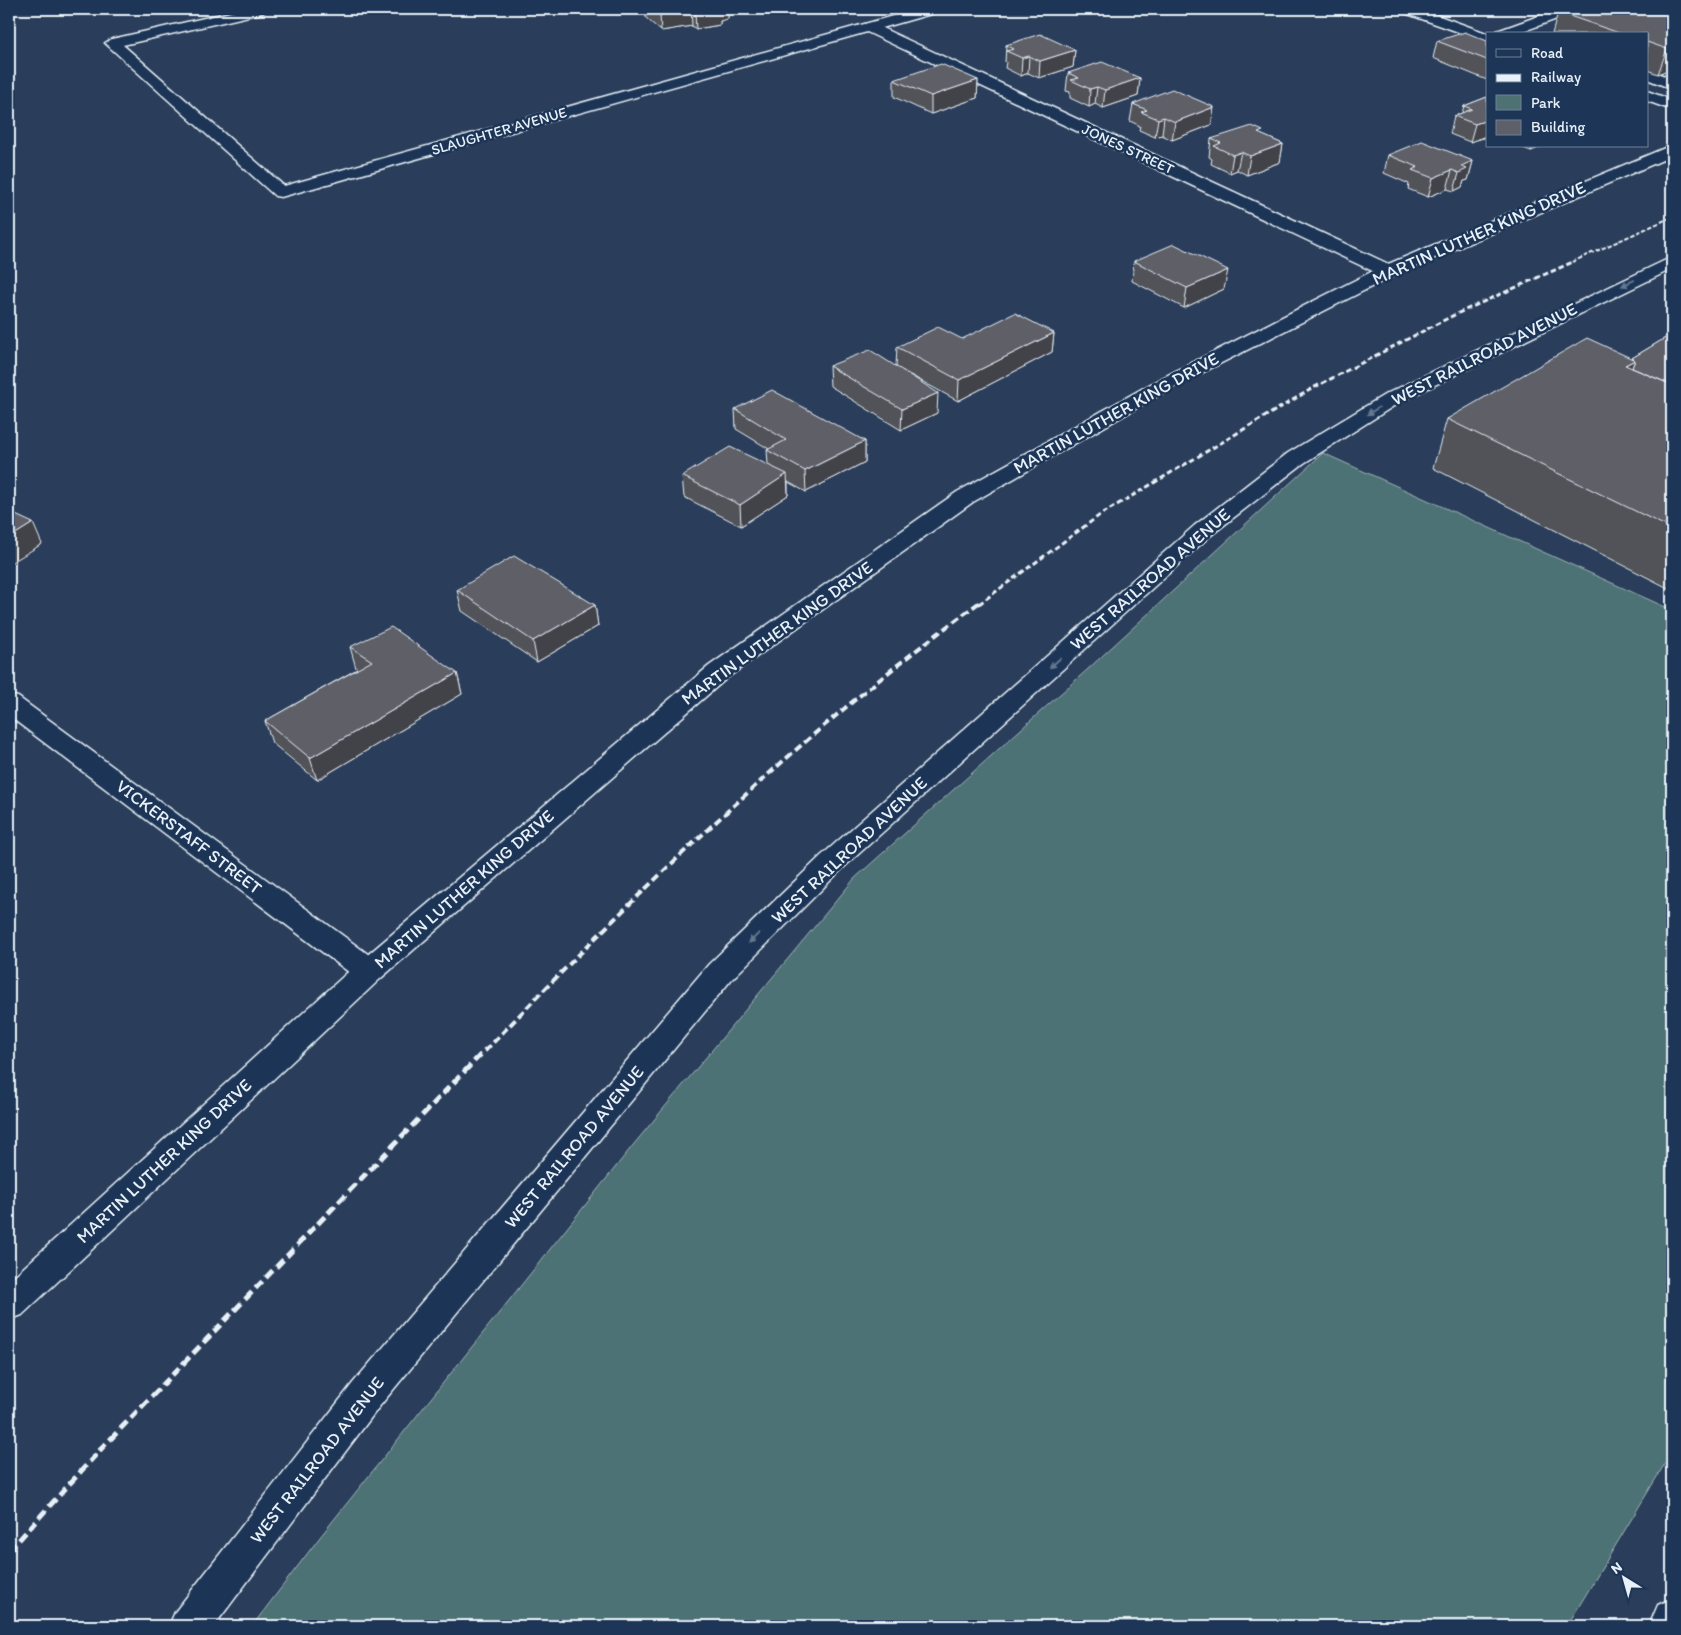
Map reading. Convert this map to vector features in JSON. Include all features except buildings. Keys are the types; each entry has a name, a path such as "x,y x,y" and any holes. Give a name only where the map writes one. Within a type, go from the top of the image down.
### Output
{"street":[{"name":"SLAUGHTER AVENUE","path":"262,9 112,43 281,192 933,9"},
{"path":"1408,9 1486,38"},
{"path":"1508,32 1571,9"},
{"name":"JONES STREET","path":"868,27 1388,271"},
{"path":"1519,28 1530,32"},
{"path":"1648,74 1672,84"},
{"path":"1648,96 1672,105"},
{"name":"MARTIN LUTHER KING DRIVE","path":"9,1304 369,971 474,879 718,672 965,497 1163,385 1388,271 1672,150"},
{"name":"WEST RAILROAD AVENUE","path":"189,1626 366,1395 720,972 832,862 1202,530 1296,458 1393,398 1672,262"},
{"name":"VICKERSTAFF STREET","path":"9,703 369,971"},
{"path":"1670,1626 1672,1620"}],"green space":[{"path":"1323,453 1672,610 1672,1452 1567,1626 252,1626 320,1537 634,1144 855,878 1088,669"}],"railway":[{"path":"1572,262 1672,217"},
{"path":"979,604 1100,515 1313,388 1456,314 1575,261"},
{"path":"485,1051 602,931 723,816 848,705 980,602"},
{"path":"9,1551 101,1449 486,1049"}]}
